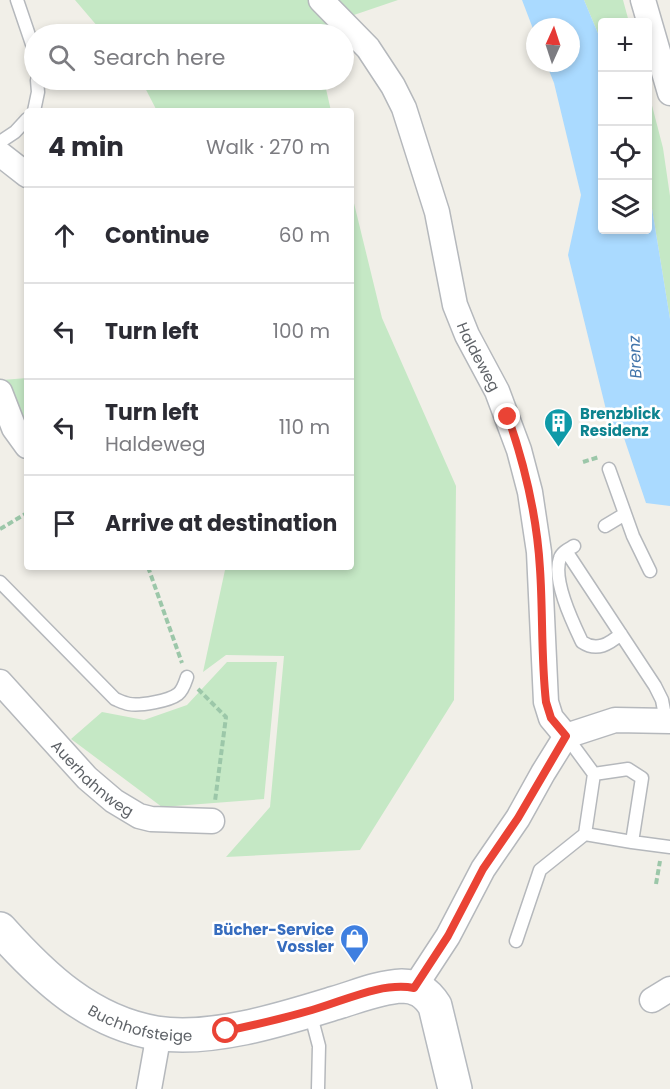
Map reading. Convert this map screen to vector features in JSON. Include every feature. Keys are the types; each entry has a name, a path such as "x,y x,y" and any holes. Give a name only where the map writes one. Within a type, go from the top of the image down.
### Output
{"street":[{"name":"Haldeweg","path":"321,0 344,24"},
{"path":"643,0 664,46 670,93"},
{"name":"Haldeweg","path":"354,34 368,48 393,86 404,108 437,212 455,305 467,335 497,391 519,450 530,492 539,552 546,702 551,718 566,736"},
{"path":"0,154 24,173"},
{"path":"0,392 14,428 24,442"},
{"name":"Auerhahnweg","path":"0,682 87,778 114,801 139,816 151,819 212,821"},
{"path":"455,1089 435,1005 429,996 414,988 448,936 483,869 518,818 566,736 615,720 668,721"},
{"name":"Buchhofsteige","path":"0,929 44,975 77,1002 113,1020 157,1033 188,1034 226,1031 310,1011 382,989 404,986 414,988"},
{"path":"149,1089 157,1033"}],"lane":[{"path":"17,0 25,24"},
{"path":"35,108 38,90"},
{"path":"0,142 15,132 24,122"},
{"path":"609,469 638,549 650,571"},
{"path":"605,526 625,514"},
{"path":"621,633 608,644 601,646 587,646 582,642 561,591 559,566 562,554 570,548 655,686 668,721"},
{"path":"0,582 115,699 128,704 140,705 170,698 178,694 187,677"},
{"path":"516,941 540,870 585,834 594,774 566,736"},
{"path":"594,774 628,768 642,778 632,842"},
{"path":"585,834 670,847"},
{"path":"310,1011 319,1046 318,1089"}],"path":[{"path":"0,529 24,515"},
{"path":"656,884 658,874"}],"green space":[{"path":"75,0 398,0 348,17 344,24 95,24"},
{"path":"584,0 623,0 628,18 598,18 598,33"},
{"path":"146,90 326,90 330,108 155,108"},
{"path":"652,105 663,148 670,196 670,319 652,209"},
{"path":"354,203 382,318 456,486 454,700 360,850 226,857 270,807 284,656 226,655 203,672 225,570 354,570"},
{"path":"24,378 24,417 2,380"},
{"path":"227,662 277,662 264,799 162,807 71,739 102,712 144,720 187,705"}],"water":[{"name":"Brenz","path":"522,0 584,0 598,33 598,234 652,234 652,209 670,319 670,506 646,503 624,438 611,430 568,255 581,195 550,72 580,72 580,18 529,18"}],"place":[{"name":"Brenzblick Residenz","path":"559,448"},
{"name":"Bücher-Service Vossler","path":"355,964"}],"route":[{"path":"226,1031 310,1011 382,989 404,986 414,988 448,936 483,869 518,818 566,736 551,718 546,702 537,534 530,492 508,417"}]}
